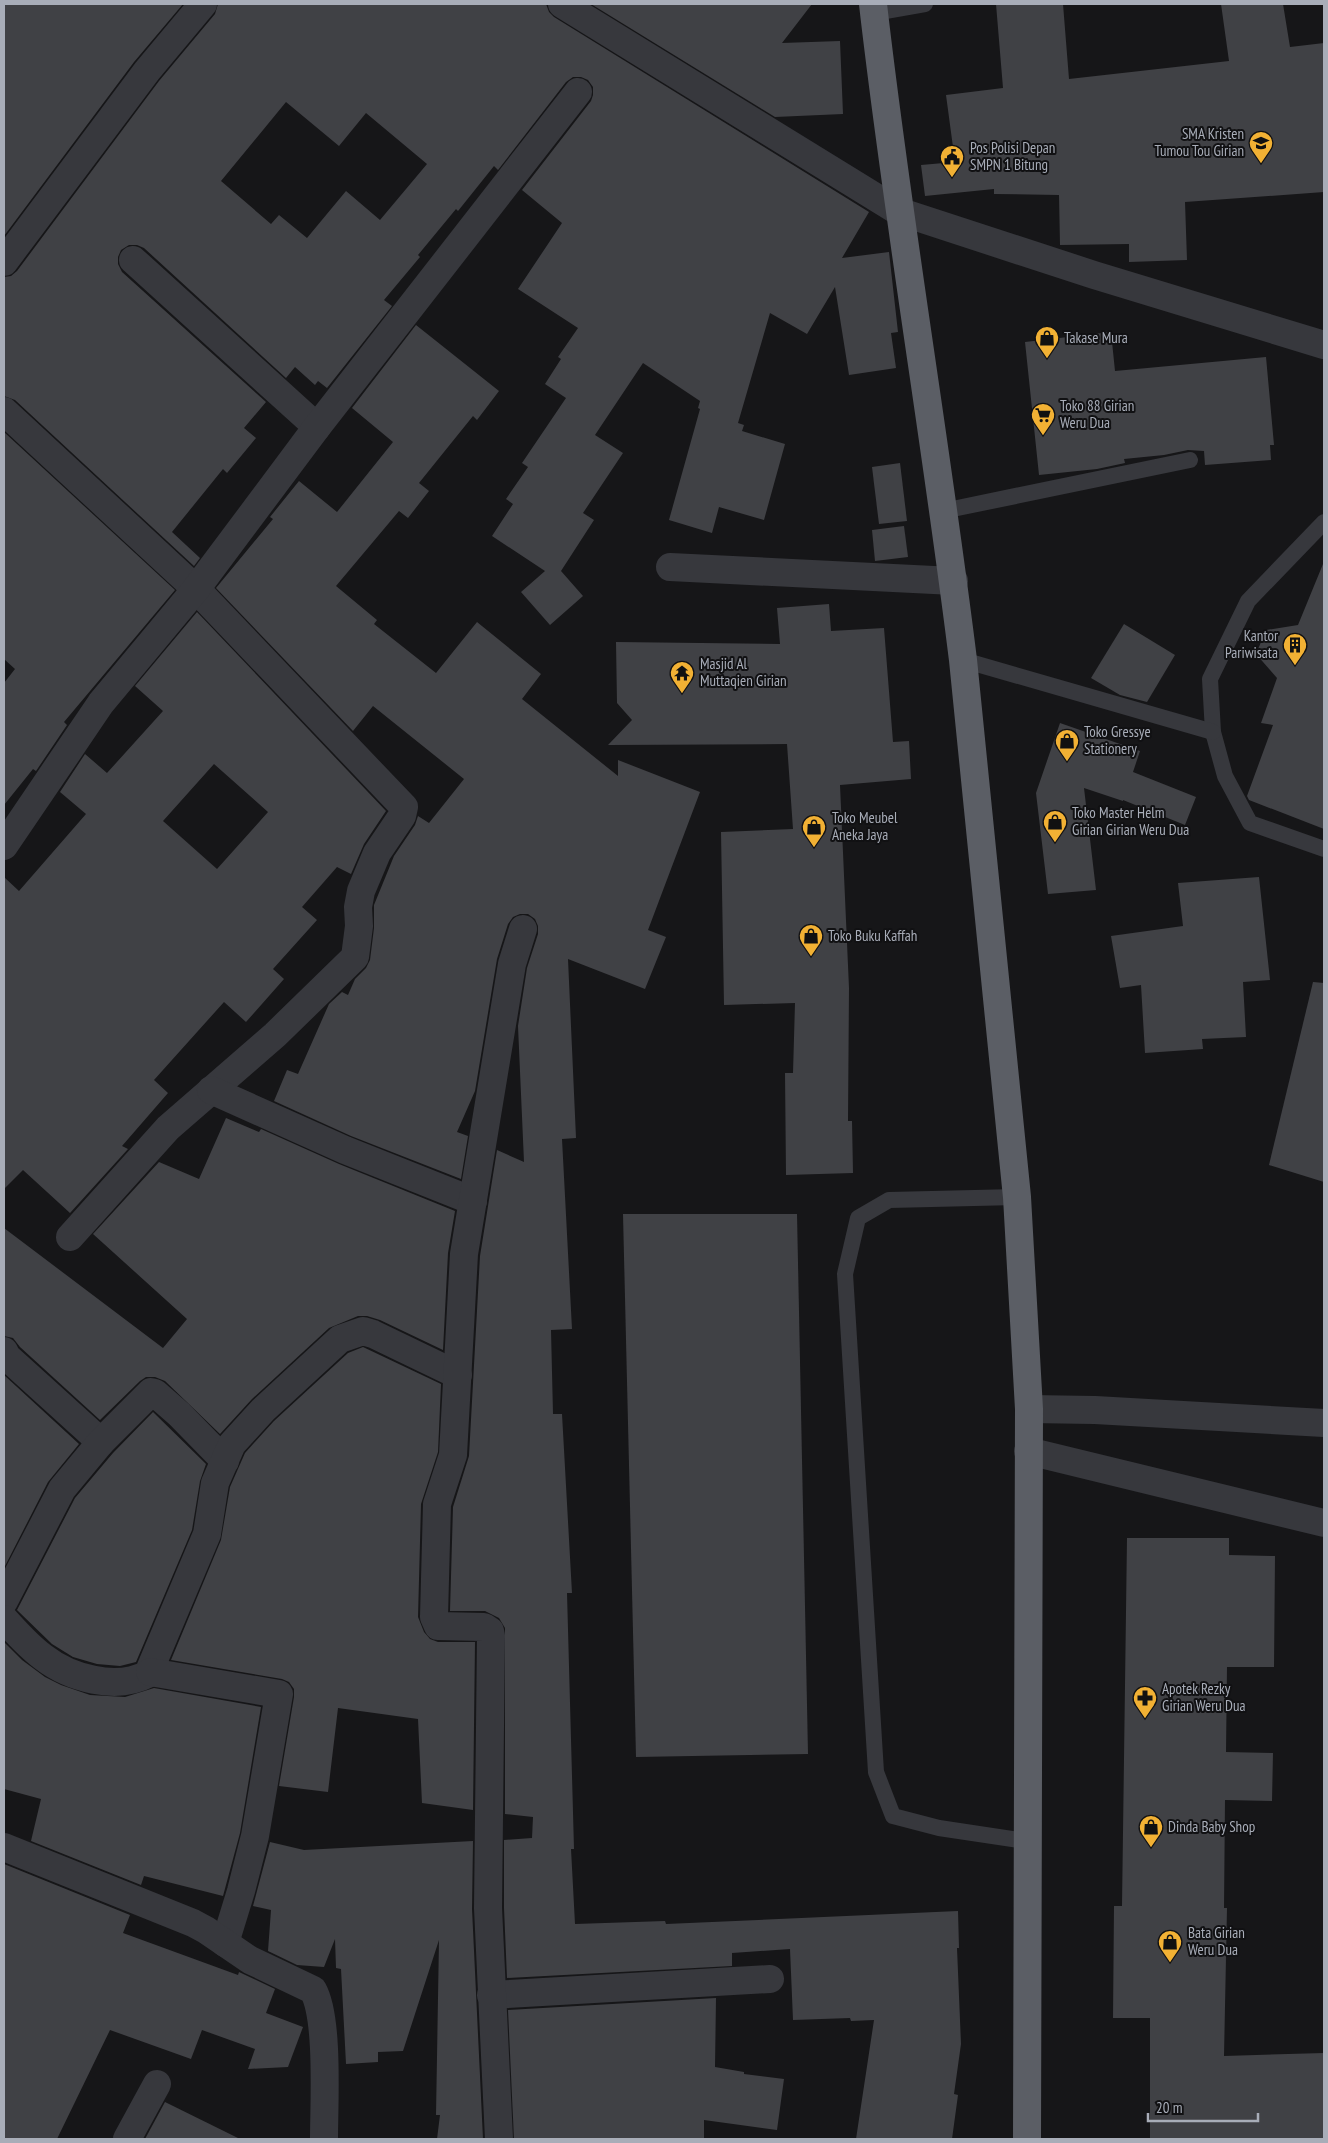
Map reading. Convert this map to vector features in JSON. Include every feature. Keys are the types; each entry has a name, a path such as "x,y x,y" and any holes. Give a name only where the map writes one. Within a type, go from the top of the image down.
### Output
{"highway":[{"path":"873,8 898,211 954,580 1017,1197 1029,1409 1026,1841 1027,2139"}],"street":[{"path":"4,262 147,71 203,4"},
{"path":"562,4 898,211 1094,275 1324,345"},
{"path":"4,846 101,703 196,589 317,427 578,92"},
{"path":"133,260 317,427"},
{"path":"4,411 196,589 404,807 402,816 377,853 361,892 358,907 359,926 355,957 275,1035 168,1128 70,1237"},
{"path":"670,567 954,580"},
{"path":"499,2139 488,1908 490,1631 484,1627 438,1626 434,1618 437,1504 453,1455 464,1254 512,964 523,929"},
{"path":"211,1090 345,1150 473,1201"},
{"path":"4,1619 42,1657 62,1669 103,1682 137,1680 150,1672 207,1534 214,1483 224,1461 232,1444 263,1410 340,1339 362,1332 373,1334 458,1374"},
{"path":"4,1350 8,1357 101,1442"},
{"path":"4,1601 62,1489 101,1442 151,1392 155,1393 179,1414 224,1461"},
{"path":"1029,1409 1104,1411 1324,1423"},
{"path":"1028,1451 1324,1523"},
{"path":"150,1672 279,1694 255,1836 225,1943"},
{"path":"4,1847 193,1924 206,1930 250,1960 308,1986 316,1996 323,2032 324,2139"},
{"path":"491,1995 770,1979"},
{"path":"127,2139 156,2084"}],"lane":[{"path":"873,8 925,4"},
{"path":"943,511 1190,460"},
{"path":"1324,522 1248,601 1210,679 1213,732 1225,776 1250,823 1324,849"},
{"path":"963,660 1213,732"},
{"path":"1017,1197 889,1200 858,1218 845,1274 876,1772 894,1816 940,1828 1026,1841"}],"building":[{"path":"4,4 183,4 134,62 4,236"},
{"path":"218,4 546,4 549,12 554,17 869,212 842,258 889,252 898,332 891,333 896,368 849,375 835,287 807,334 770,313 738,423 744,425 742,431 785,444 764,520 719,507 712,533 669,520 700,409 698,408 700,401 643,363 595,435 623,453 583,513 594,520 561,571 583,596 550,625 521,592 545,571 492,536 513,504 506,499 528,467 522,463 566,398 545,384 561,359 558,357 578,328 518,289 562,223 522,190 591,101 593,87 588,80 581,77 573,77 566,82 498,170 494,166 458,211 456,209 418,255 420,257 384,300 392,306 327,388 318,381 315,385 295,367 286,378 144,248 137,245 129,245 121,250 118,264 122,272 266,402 244,428 256,438 227,473 223,469 172,532 200,558 194,566 15,400 4,396 4,277 11,276 17,271 159,81 215,14","holes":["286,102 339,146 366,113 427,164 380,220 346,191 307,238 279,215 271,224 221,181"]},
{"path":"591,4 812,4 782,43 840,41 843,114 775,117"},
{"path":"996,4 1063,4 1069,79 1229,61 1221,4 1283,4 1290,47 1324,43 1324,192 1185,202 1187,260 1129,262 1129,244 1060,245 1059,195 994,194 994,189 925,196 921,165 955,162 946,95 1003,88"},
{"path":"416,325 499,391 477,420 473,416 419,483 429,491 408,518 399,511 336,586 377,620 374,624 436,673 477,622 541,674 522,699 618,776 618,760 700,792 648,930 666,937 645,989 568,959 576,1138 562,1139 572,1329 551,1330 553,1414 562,1414 572,1593 567,1593 574,1849 571,1849 575,1924 665,1921 666,1924 958,1911 959,1948 957,1948 961,2044 954,2094 958,2095 952,2139 856,2139 874,2020 851,2021 850,2018 793,2020 790,1949 732,1953 732,1966 507,1978 504,1840 532,1838 533,1817 505,1814 505,1628 499,1618 485,1611 450,1611 453,1507 469,1456 480,1256 497,1150 524,1162 518,1026 527,968 538,934 538,926 535,919 528,914 520,914 513,917 508,924 497,959 475,1091 457,1132 468,1136 461,1179 351,1136 274,1101 287,1070 298,1074 329,1004 342,992 348,995 355,979 366,968 370,960 374,928 374,905 394,856 415,825 418,816 429,823 464,779 373,706 353,731 216,588 273,519 270,517 299,481 337,512 393,442 352,408"},
{"path":"1111,332 1115,371 1266,357 1274,445 1270,445 1271,460 1205,465 1204,451 1188,450 1164,455 1124,459 1125,463 1097,469 1039,475 1025,342"},
{"path":"4,432 175,590 64,722 67,725 36,771 33,769 4,805 4,683 15,669 4,659"},
{"path":"900,463 907,521 879,524 872,467"},
{"path":"904,526 908,557 875,561 872,530"},
{"path":"1323,564 1324,829 1249,800 1247,796 1273,725 1261,723 1277,678 1256,654 1266,630 1298,625"},
{"path":"829,604 831,631 884,628 893,742 909,741 911,779 840,785 849,988 848,1121 852,1121 853,1173 786,1175 785,1073 793,1073 795,1003 724,1005 721,832 793,829 787,744 608,745 632,720 617,703 616,642 780,644 777,608"},
{"path":"197,612 386,811 364,844 351,874 337,867 302,907 317,920 273,969 284,979 246,1022 224,1002 154,1080 168,1093 122,1146 128,1149 70,1213 23,1170 4,1189 4,877 19,891 86,814 60,792 85,754 107,773 163,711 135,686","holes":["214,764 268,812 217,869 163,821"]},
{"path":"1124,624 1175,655 1147,702 1120,695 1091,678"},
{"path":"1060,723 1140,751 1133,772 1196,797 1185,825 1123,800 1084,788 1096,890 1048,894 1036,793"},
{"path":"1259,877 1270,980 1243,982 1246,1037 1202,1039 1203,1049 1145,1053 1141,985 1120,988 1111,936 1183,926 1178,883"},
{"path":"1313,982 1324,983 1324,1182 1269,1165"},
{"path":"226,1118 259,1132 261,1129 339,1164 455,1211 448,1253 443,1350 380,1320 367,1316 358,1316 329,1328 252,1399 220,1434 165,1381 155,1377 146,1377 140,1381 100,1420 20,1347 13,1338 4,1336 4,1228 163,1348 187,1319 93,1234 159,1162 199,1179"},
{"path":"623,1214 797,1214 808,1754 636,1757"},
{"path":"363,1347 441,1384 438,1452 421,1504 418,1617 424,1632 430,1639 438,1642 475,1642 473,1810 422,1803 418,1719 338,1708 328,1792 279,1786 294,1697 294,1689 289,1682 282,1679 171,1660 221,1540 230,1487 245,1453 274,1421 348,1353"},
{"path":"4,1375 79,1444 48,1482 4,1568"},
{"path":"153,1412 206,1464 200,1481 192,1530 136,1662 120,1666 97,1664 73,1657 52,1644 17,1610 75,1498 113,1453"},
{"path":"1127,1538 1229,1538 1229,1555 1275,1556 1274,1667 1227,1667 1226,1752 1273,1753 1272,1801 1225,1800 1224,1908 1227,1908 1224,2056 1324,2053 1324,2139 1150,2139 1150,2018 1113,2018 1114,1906 1122,1906"},
{"path":"4,1642 22,1660 45,1677 90,1695 125,1697 154,1688 261,1707 240,1833 223,1896 144,1876 141,1885 31,1841 41,1799 4,1789"},
{"path":"473,1841 472,1909 483,2139 437,2139 440,2115 436,2115 439,1940 403,2051 378,2052 378,2062 346,2064 341,1969 336,1968 335,1939 324,1967 297,1965 268,1951 271,1910 253,1906 270,1842 304,1850"},
{"path":"4,1864 130,1915 123,1933 238,1975 239,1972 275,1989 266,2013 303,2027 288,2067 248,2069 255,2049 202,2030 191,2059 110,2030 57,2139 4,2139"},
{"path":"716,1998 715,2067 744,2072 744,2074 784,2079 777,2130 704,2120 704,2139 514,2139 508,2010"},
{"path":"165,2102 240,2139 145,2139"}],"place":[{"name":"SMA Kristen Tumou Tou Girian","path":"1261,164"},
{"name":"Pos Polisi Depan SMPN 1 Bitung","path":"952,178"},
{"name":"Takase Mura","path":"1047,359"},
{"name":"Toko 88 Girian Weru Dua","path":"1043,436"},
{"name":"Kantor Pariwisata","path":"1295,666"},
{"name":"Masjid Al Muttaqien Girian","path":"682,694"},
{"name":"Toko Gressye Stationery","path":"1067,762"},
{"name":"Toko Master Helm Girian Girian Weru Dua","path":"1055,843"},
{"name":"Toko Meubel Aneka Jaya","path":"814,848"},
{"name":"Toko Buku Kaffah","path":"811,957"},
{"name":"Apotek Rezky Girian Weru Dua","path":"1145,1719"},
{"name":"Dinda Baby Shop","path":"1151,1848"},
{"name":"Bata Girian Weru Dua","path":"1170,1963"}]}
